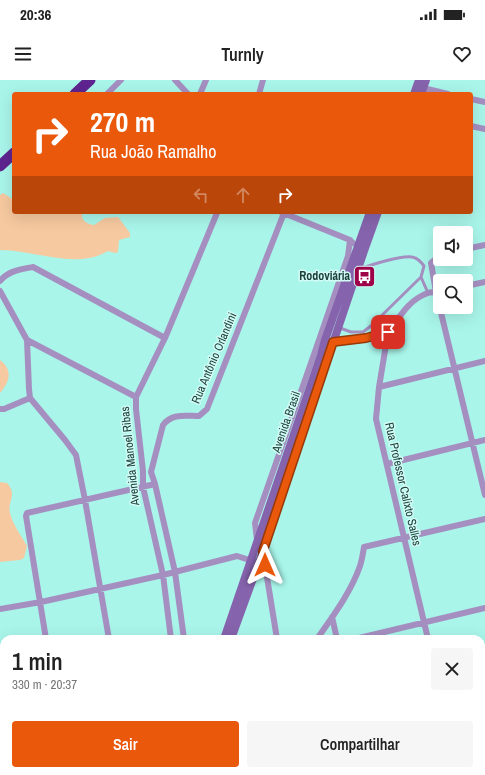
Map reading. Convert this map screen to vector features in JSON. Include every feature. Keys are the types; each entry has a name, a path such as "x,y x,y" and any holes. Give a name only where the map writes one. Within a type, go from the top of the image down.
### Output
{"highway":[{"path":"77,92 90,80"},
{"path":"0,166 12,155"}],"main road":[{"path":"415,92 419,80"},
{"path":"422,91 426,80"},
{"name":"Avenida Brasil","path":"360,249 369,214"},
{"name":"Avenida Brasil","path":"226,635 263,551 325,357 322,340 354,257 360,249 377,214"},
{"name":"Avenida Brasil","path":"232,635 258,563 257,544 325,357 338,328 354,257"}],"street":[{"path":"111,92 120,80"},
{"path":"175,80 186,92"},
{"path":"201,92 206,80"},
{"path":"260,92 263,80"},
{"path":"473,99 485,102"},
{"path":"473,126 485,129"},
{"name":"Avenida Manoel Ribas","path":"170,635 162,575 143,487 143,471 136,397 165,338 217,214"},
{"name":"Rua Antônio Orlandini","path":"151,472 163,425 167,420 176,416 199,416 207,409 281,214"},
{"path":"287,214 350,240 360,249"},
{"path":"350,240 354,257"},
{"path":"473,248 485,245"},
{"path":"433,261 431,263 434,274"},
{"path":"0,281 4,275 11,272 33,267 165,338"},
{"path":"473,285 485,282"},
{"path":"0,291 27,340 30,398 76,455 108,635"},
{"path":"263,551 257,544 255,523 322,340 333,342 366,338 388,332 406,307 418,298 428,293 433,292"},
{"path":"443,314 485,495"},
{"name":"Rua Professor Calixto Salles","path":"388,332 379,387 376,419 427,635"},
{"path":"27,340 136,397"},
{"path":"379,387 485,361"},
{"path":"0,409 4,409 30,398"},
{"path":"387,464 485,440"},
{"path":"45,635 26,516 27,513 155,484 151,472 143,471"},
{"name":"Avenida Manoel Ribas","path":"155,484 175,572 183,635"},
{"path":"320,635 351,586 360,566 364,548 485,519"},
{"path":"0,609 40,602 162,575 237,556 258,563 276,635"},
{"path":"371,635 485,608"},
{"path":"332,618 336,635"}],"lane":[{"path":"338,328 351,332 363,332 421,277 424,266 418,259 411,257 369,265 359,270 354,257"},
{"path":"421,277 428,293"}],"shaded area":[{"path":"3,193 12,199 12,214 82,214 83,220 94,225 105,218 118,217 130,233 130,237 119,240 118,252 115,253 108,251 83,259 55,258 0,250 0,195"},
{"path":"0,360 7,368 9,376 0,393"},
{"path":"0,482 7,483 12,491 9,509 11,517 27,546 24,558 20,560 0,562"}],"place":[{"name":"Rodoviária","path":"365,276"}],"route":[{"path":"265,565 263,551 333,342 366,338 388,332"}]}
